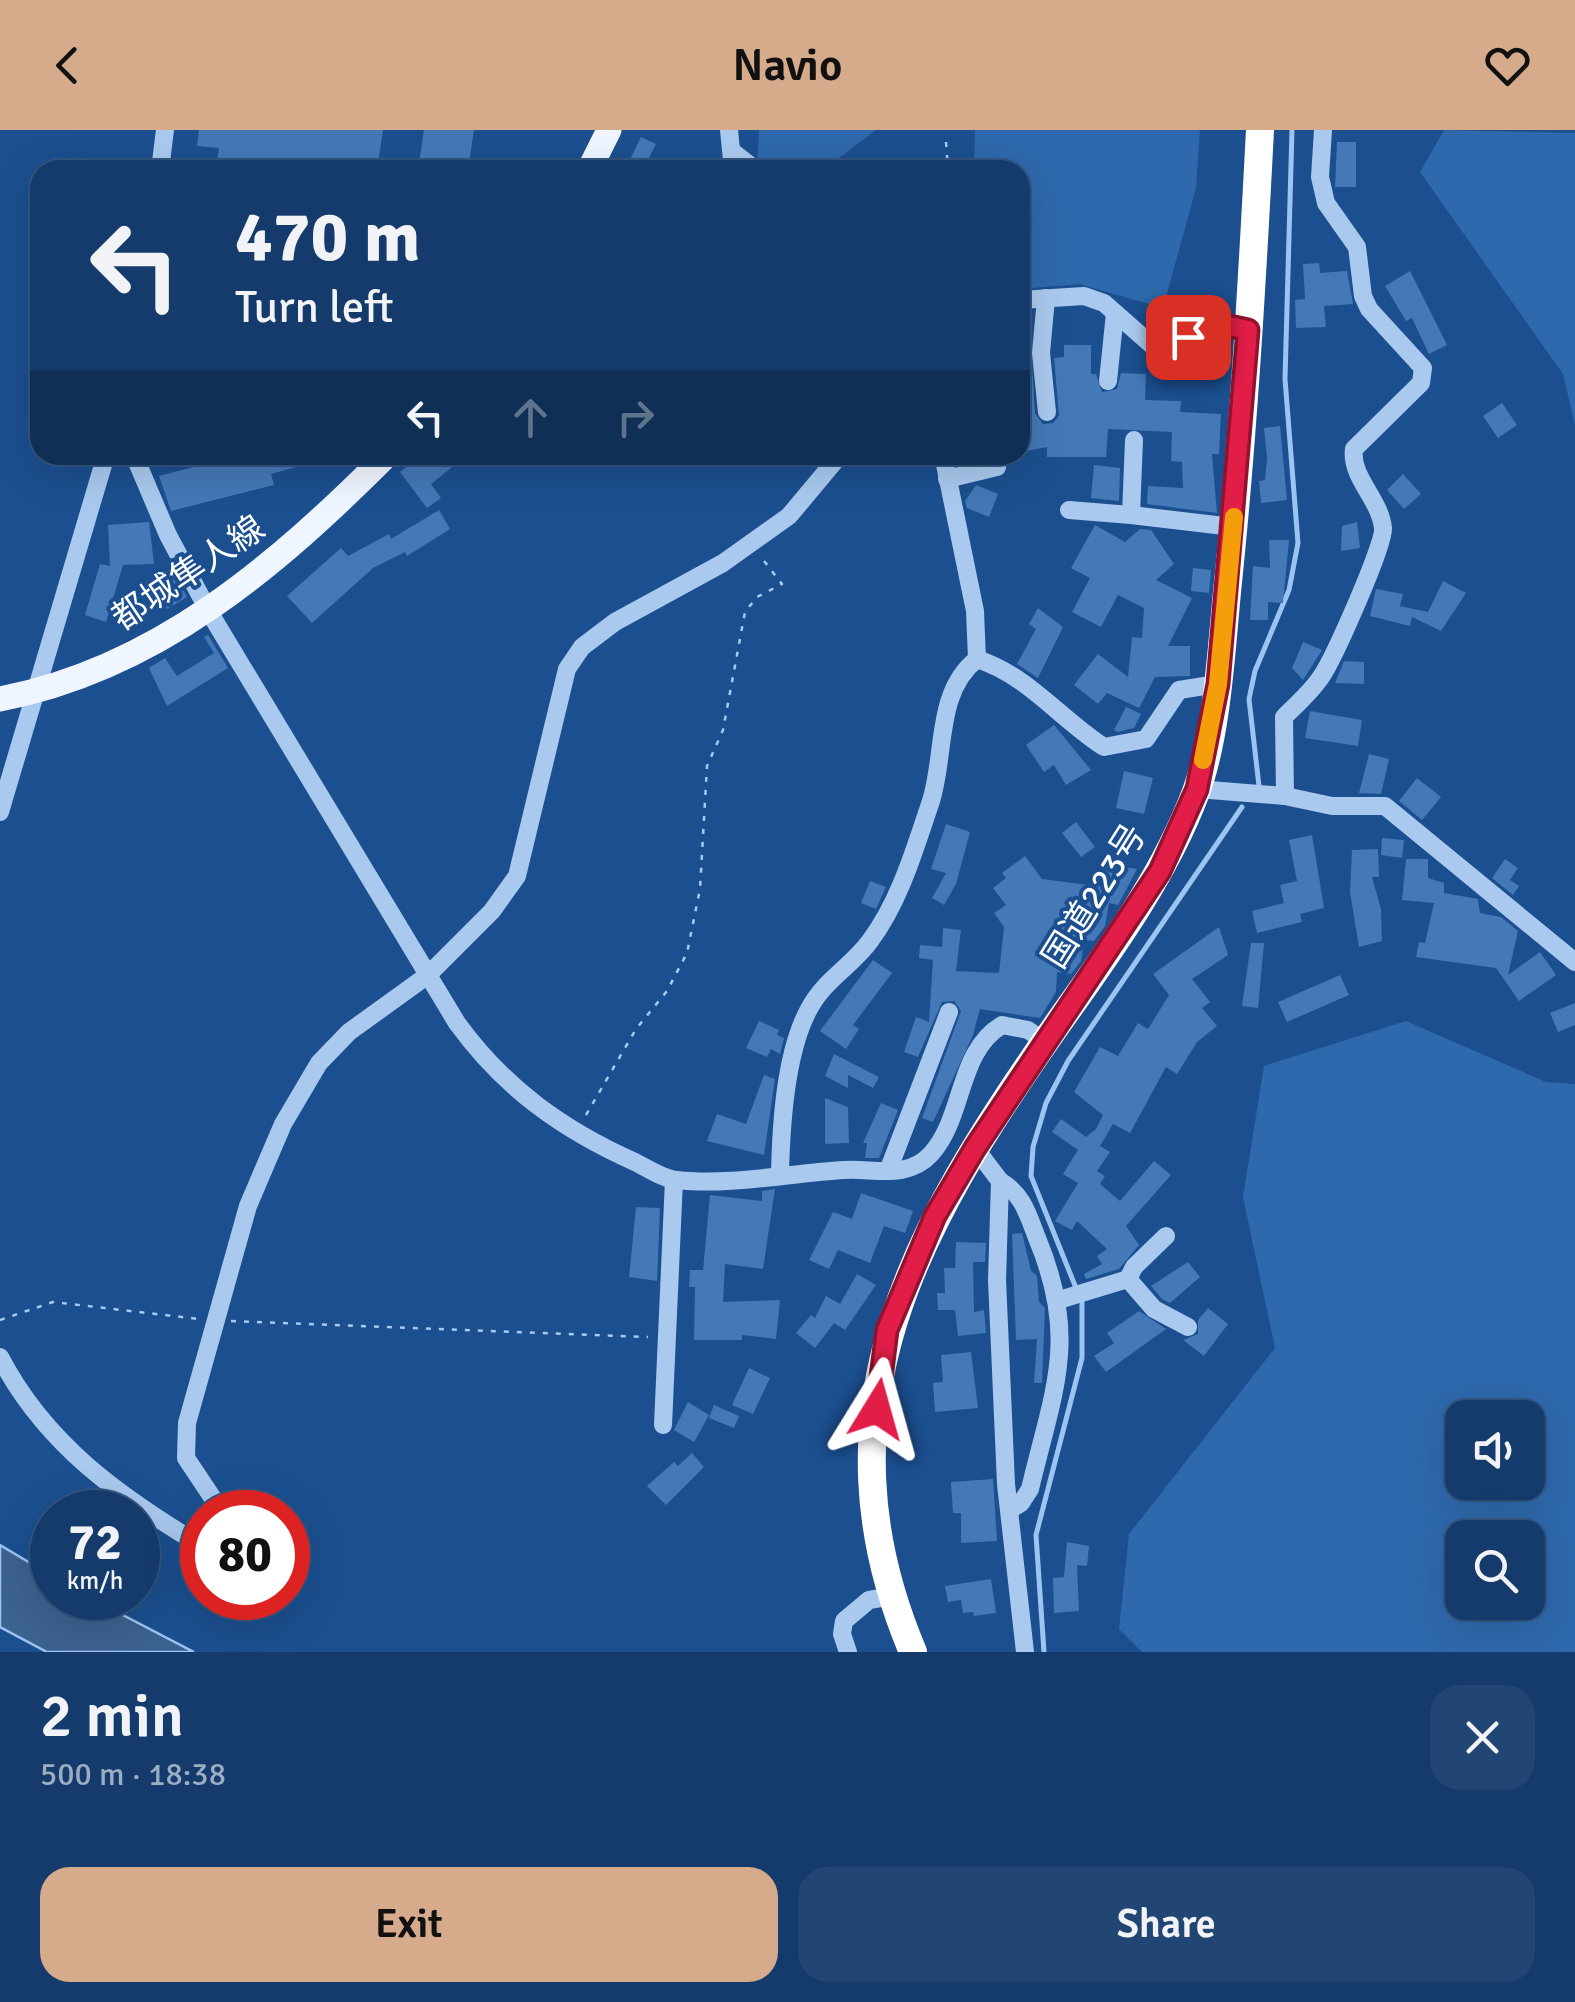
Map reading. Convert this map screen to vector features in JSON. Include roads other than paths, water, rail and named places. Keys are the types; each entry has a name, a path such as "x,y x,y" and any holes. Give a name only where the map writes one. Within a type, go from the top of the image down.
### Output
{"highway":[{"name":"国道223号","path":"913,1652 892,1596 875,1515 872,1448 887,1330 919,1248 975,1148 1160,871 1197,789 1218,684 1234,528 1260,130"}],"main road":[{"path":"595,160 609,130"},
{"name":"都城隼人線","path":"0,699 34,692 121,661 208,610 284,552 375,465"}],"street":[{"path":"161,160 165,130"},
{"path":"729,130 733,160"},
{"path":"1285,796 1284,717 1322,676 1353,604 1368,581 1384,530 1378,508 1352,461 1354,449 1420,383 1423,368 1363,296 1357,246 1326,203 1320,177 1322,130"},
{"path":"1030,299 1084,296 1115,313 1154,347 1166,348 1201,331 1229,326 1248,330"},
{"path":"1046,298 1040,353 1048,412"},
{"path":"1108,381 1115,313"},
{"path":"1131,516 1134,440"},
{"path":"0,812 103,465"},
{"path":"138,465 168,536 208,610 428,975 480,1053 572,1133 674,1180 902,1171 930,1154 957,1110 970,1065 984,1036 1002,1025 1028,1030 1045,1042"},
{"path":"207,1490 190,1464 184,1446 214,1321 248,1206 283,1124 318,1063 349,1032 428,975 492,910 517,876 552,717 566,669 582,647 616,622 752,544 788,516 831,465"},
{"path":"944,465 975,612 977,658"},
{"path":"947,478 997,465"},
{"path":"1069,510 1234,528"},
{"path":"977,658 1029,684 1076,729 1104,747 1146,739 1179,690 1218,684"},
{"path":"780,1174 781,1123 808,1010 836,971 868,945 894,907 931,799 952,689 962,671 977,658"},
{"path":"1197,789 1285,796 1332,806 1385,806 1575,962"},
{"path":"888,1171 948,1012"},
{"path":"975,1148 1000,1182 1016,1190 1062,1300 1056,1378 1030,1488 1021,1503 1010,1509"},
{"path":"663,1424 674,1180"},
{"path":"1000,1182 997,1280 1010,1509 1024,1652"},
{"path":"1062,1300 1128,1279 1166,1236"},
{"path":"1128,1279 1154,1309 1188,1326"},
{"path":"0,1357 28,1406 62,1446 129,1500 180,1532"},
{"path":"848,1652 842,1634 844,1621 869,1600 892,1596"}],"waterway":[{"path":"1259,786 1249,699 1255,671 1289,590 1298,543 1285,379 1292,130"},
{"path":"1044,1652 1036,1535 1082,1358 1082,1303 1031,1176 1033,1147 1046,1103 1068,1061 1242,807"}]}
